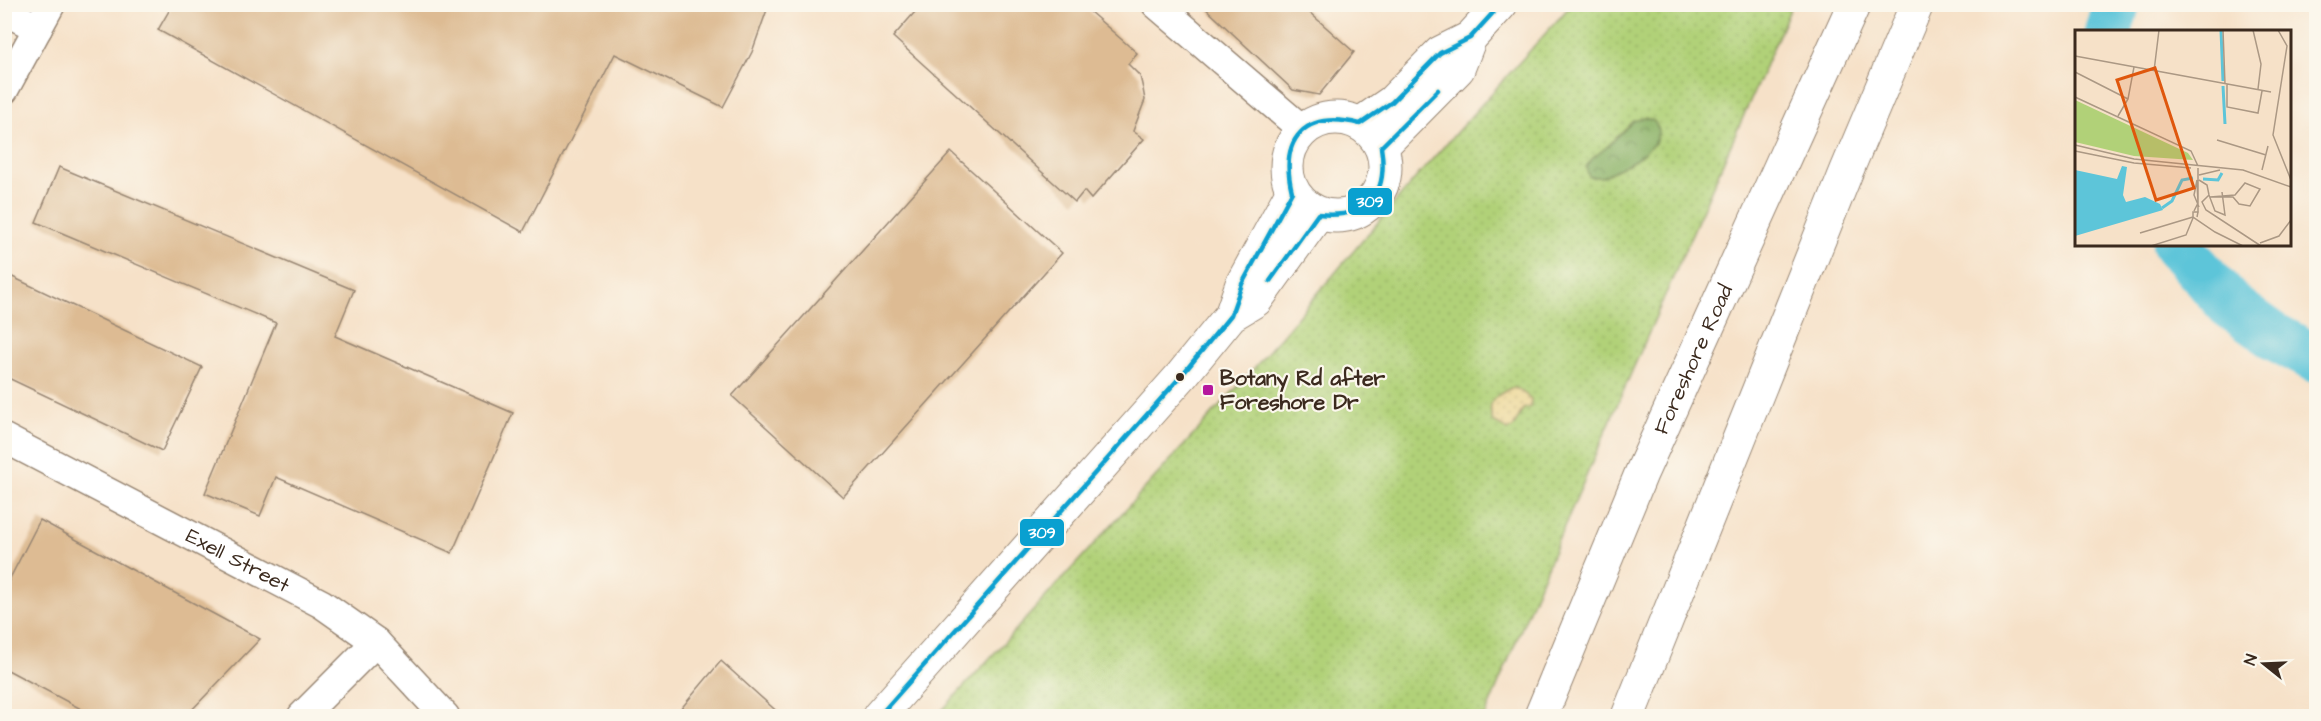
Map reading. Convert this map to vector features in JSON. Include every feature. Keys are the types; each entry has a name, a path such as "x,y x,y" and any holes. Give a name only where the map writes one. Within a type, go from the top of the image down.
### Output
{"main road":[{"path":"1371,135 1392,102 1440,53 1470,38 1501,4"},
{"path":"1828,61 1841,4"},
{"name":"Foreshore Road","path":"1541,717 1641,474 1854,4"},
{"path":"1628,717 1843,181 1917,4"},
{"path":"1330,118 1346,118 1371,135 1385,162 1384,179 1377,194 1366,207 1351,215 1335,217 1318,214 1303,206 1292,192 1286,176 1286,159 1292,143 1303,130 1316,122 1330,118"},
{"path":"879,717 1182,375 1231,315 1242,284 1292,192"},
{"path":"1231,315 1256,300 1318,214"}],"street":[{"path":"1156,4 1303,130"},
{"path":"4,11 44,16 4,90"},
{"name":"Exell Street","path":"4,438 322,604 376,642 445,717"},
{"path":"302,717 376,642"}],"green space":[{"path":"1571,5 1792,5 1560,536 1485,716 937,716 1250,373 1419,174"},
{"path":"1645,118 1654,121 1659,130 1655,143 1635,160 1602,177 1589,177 1586,167 1592,159 1633,121"}],"sand":[{"path":"1511,388 1518,389 1531,399 1530,407 1523,409 1513,428 1508,430 1493,422 1490,410 1496,397"}],"building":[{"path":"173,4 769,4 752,52 723,107 615,54 523,232 158,30"},
{"path":"922,4 1081,4 1137,53 1128,64 1140,76 1145,100 1133,131 1144,139 1091,199 1084,191 1075,202 893,37"},
{"path":"1201,4 1300,4 1354,52 1319,95 1293,90"},
{"path":"951,152 1062,253 843,497 732,396"},
{"path":"59,167 354,290 335,336 513,413 452,553 276,477 260,516 205,493 276,323 36,222"},
{"path":"4,273 202,367 162,451 4,376"},
{"path":"40,520 260,639 185,717 96,717 4,668 4,590"},
{"path":"721,661 783,717 674,717"}],"waterway":[{"path":"2109,30 2116,4"},
{"path":"2178,246 2230,305 2275,337 2316,359"}],"transit line":[{"name":"309","path":"879,716 1182,375 1231,315 1242,284 1292,192 1289,157 1293,143 1301,132 1311,125 1324,121 1360,124 1392,102 1440,53 1470,38 1501,4"},
{"name":"309","path":"1270,281 1318,214 1350,213 1371,201 1378,191 1381,179 1383,164 1381,147 1438,90"}],"place":[{"name":"Botany Rd after Foreshore Dr","path":"1208,390"}]}
